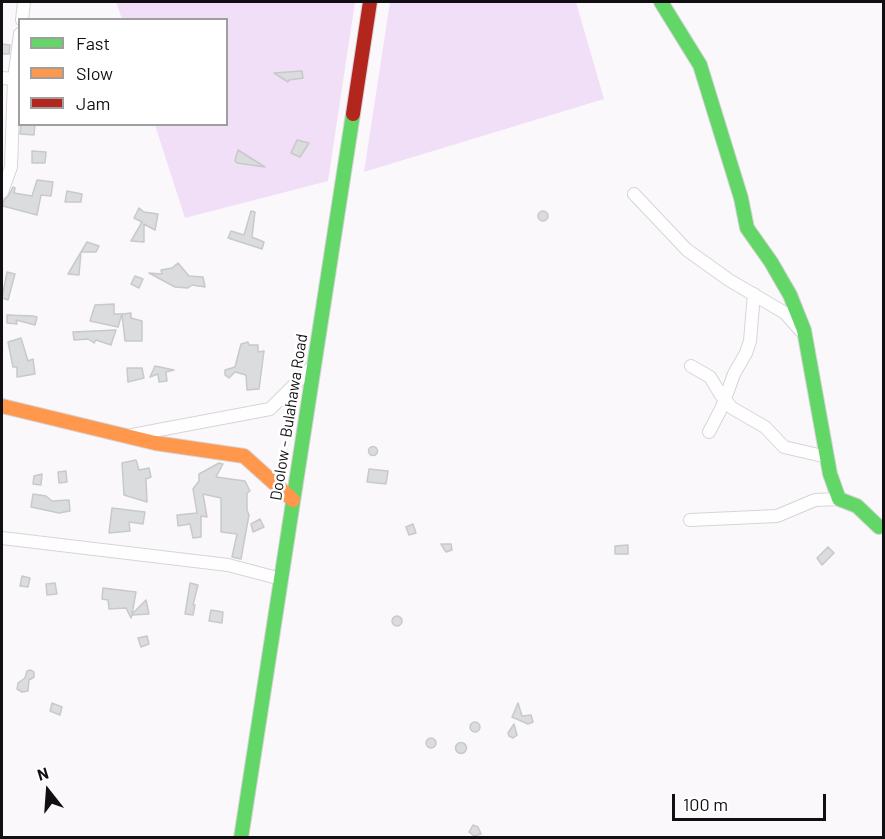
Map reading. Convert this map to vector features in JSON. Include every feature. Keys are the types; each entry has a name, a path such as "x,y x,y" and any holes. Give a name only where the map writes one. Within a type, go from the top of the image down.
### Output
{"street":[{"path":"21,18 24,2"},
{"name":"Doolow - Bulahawa Road","path":"241,837 370,2"},
{"path":"661,2 700,65 741,198 747,228 771,262 790,296 806,337 827,457 839,500"},
{"path":"2,192 6,166 8,79 18,42"},
{"path":"634,194 687,250 729,280 785,313 806,337"},
{"path":"709,432 750,341 754,294"},
{"path":"127,436 270,410 314,365"},
{"path":"691,366 710,377 732,408 765,427 784,447 827,457"},
{"path":"2,408 41,414 155,443 244,456 293,500"},
{"path":"690,520 777,516 815,500 839,500 853,502 863,509 879,527"},
{"path":"2,538 228,566 281,579"}],"shaded area":[{"path":"116,2 355,2 328,181 185,218 155,126 228,126 228,18 122,18"},
{"path":"390,2 576,2 604,99 364,172"}],"building":[{"path":"2,44 10,45 9,54 2,54"},
{"path":"302,71 303,78 288,82 274,73"},
{"path":"21,126 35,126 34,135 20,134"},
{"path":"297,140 309,143 300,157 291,153"},
{"path":"238,150 265,167 237,163 235,161"},
{"path":"32,151 46,152 45,163 32,163"},
{"path":"37,180 53,182 51,196 41,195 37,215 3,206 4,200 13,187 15,188 14,193 32,196"},
{"path":"67,191 82,194 81,202 65,202"},
{"path":"139,208 144,212 158,214 155,230 144,224 144,242 131,241 142,222 134,218"},
{"path":"251,211 255,212 252,237 264,242 262,249 228,238 231,231 244,235"},
{"path":"543,211 548,216 543,221 538,216"},
{"path":"87,242 99,246 96,252 81,252"},
{"path":"81,252 79,275 68,274"},
{"path":"178,263 189,276 203,277 205,287 192,285 188,288 175,287 149,273 162,274 161,270 172,268"},
{"path":"7,272 15,274 8,300 2,298"},
{"path":"135,276 143,279 139,288 131,284"},
{"path":"114,304 114,314 122,314 118,327 90,321 95,305"},
{"path":"131,313 131,318 142,321 142,341 125,341 122,314"},
{"path":"7,315 37,317 35,325 16,320 17,324 7,323"},
{"path":"116,330 111,345 96,340 94,343 88,339 74,340 73,332"},
{"path":"21,338 28,361 33,359 35,374 17,377 17,367 13,367 8,342"},
{"path":"248,342 249,345 258,345 258,352 264,351 259,389 247,390 246,375 235,372 229,378 225,375 225,370 235,367 241,344"},
{"path":"155,366 174,370 166,372 167,381 159,382 158,374 150,377"},
{"path":"127,368 142,368 144,378 128,382"},
{"path":"373,446 378,451 373,456 368,451"},
{"path":"136,460 139,470 149,468 151,477 146,479 147,502 124,495 122,463"},
{"path":"219,463 223,464 216,477 245,481 250,491 247,493 249,515 241,559 232,557 237,534 221,532 221,498 203,494 207,517 201,516 201,537 193,538 190,524 178,526 177,515 197,513 193,489 199,481 199,474"},
{"path":"369,469 388,471 386,484 367,482"},
{"path":"66,471 67,482 59,483 58,472"},
{"path":"42,474 41,485 33,484 34,476"},
{"path":"33,494 46,496 52,501 69,500 70,511 59,513 31,507"},
{"path":"112,508 145,512 143,524 129,522 130,531 109,533"},
{"path":"260,519 264,527 253,532 251,524"},
{"path":"413,524 416,533 409,535 406,527"},
{"path":"441,544 451,544 452,550 446,552"},
{"path":"628,545 628,554 615,554 615,546"},
{"path":"828,547 834,553 822,565 817,558"},
{"path":"22,576 30,578 28,587 20,586"},
{"path":"55,583 57,594 47,595 46,584"},
{"path":"190,583 198,585 193,615 185,614"},
{"path":"103,588 136,592 132,614 146,600 149,614 132,615 131,618 126,608 109,609 108,600 102,599"},
{"path":"211,610 223,612 222,623 209,621"},
{"path":"397,616 401,617 401,625 397,626 393,625 392,621 393,617"},
{"path":"147,636 149,644 141,647 138,638"},
{"path":"30,670 34,672 34,677 29,680 28,691 22,692 17,689 18,683"},
{"path":"52,703 62,707 60,715 50,711"},
{"path":"518,703 522,716 531,715 533,722 528,724 512,717"},
{"path":"475,722 479,723 479,731 475,732 471,731 470,727 471,723"},
{"path":"514,724 517,735 513,738 508,733"},
{"path":"431,738 435,739 435,747 431,748 427,747 426,743 427,739"},
{"path":"461,742 467,748 461,754 455,748"},
{"path":"473,825 478,827 481,834 474,836 469,832"}],"traffic: fast":[{"path":"661,2 700,65 741,198 747,228 771,262 790,295 804,330 830,474 839,499 857,506 879,527"},
{"path":"241,838 353,114"}],"traffic: slow":[{"path":"2,406 155,443 244,456 293,500"}],"traffic: jam":[{"path":"353,114 370,2"}]}
